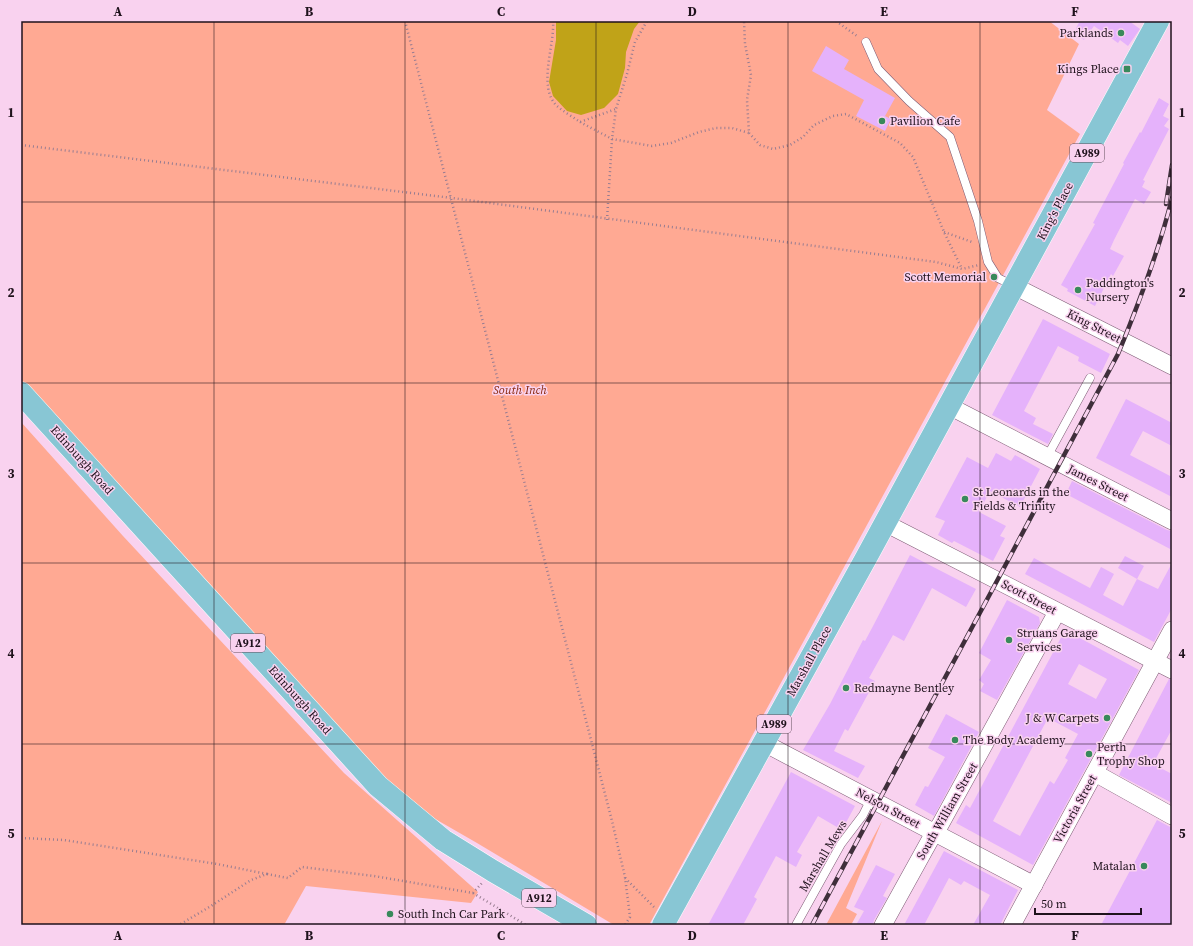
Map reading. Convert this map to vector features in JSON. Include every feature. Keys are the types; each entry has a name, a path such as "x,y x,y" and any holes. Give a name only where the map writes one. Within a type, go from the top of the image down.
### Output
{"main road":[{"name":"King's Place","path":"949,406 1158,21"},
{"name":"Edinburgh Road","path":"21,393 378,786 443,840 586,925"},
{"name":"A989","path":"886,523 949,406"},
{"name":"Marshall Place","path":"665,922 886,523"}],"street":[{"name":"King Street","path":"1016,285 1022,290 1172,366"},
{"name":"James Street","path":"949,406 1172,522"},
{"name":"Scott Street","path":"886,523 1172,670"},
{"name":"South William Street","path":"883,925 934,832 944,818 1057,612"},
{"name":"Victoria Street","path":"1012,925 1172,630"},
{"name":"Nelson Street","path":"764,743 1034,885"},
{"path":"1095,773 1172,816"}],"lane":[{"path":"866,42 878,69 909,100 950,137 978,221 988,262 998,278 1010,284 1016,285"},
{"path":"1047,457 1090,378"},
{"name":"Marshall Mews","path":"796,925 841,844 863,815 871,799"}],"path":[{"path":"405,21 612,821 625,877 630,917 626,925"},
{"path":"552,21 554,31 547,76 548,91 556,105 580,122 612,139 652,146 671,143 699,132 716,128 732,128 749,133 760,144 773,149 790,145 803,137 814,125 833,116 846,114 900,143 913,156 944,232 962,269"},
{"path":"607,220 612,139 616,109 627,74 634,42 647,21"},
{"path":"744,21 745,44 751,74 747,100 749,133"},
{"path":"836,21 866,42"},
{"path":"580,122 616,109"},
{"path":"21,145 452,198 607,220 936,262 962,269 988,262"},
{"path":"944,232 985,248"},
{"path":"21,838 64,840 217,864 288,878 302,867 374,876 473,893 526,925"},
{"path":"473,893 493,871"},
{"path":"179,925 251,880 267,874"},
{"path":"625,877 665,922"}],"green space":[{"name":"South Inch","path":"21,21 1049,21 1079,44 1047,110 1080,134 649,925 614,925 378,786 21,384"},
{"path":"21,422 123,536 344,773 478,892 471,903 306,886 284,925 21,925"},
{"path":"882,821 846,908 857,914 851,925 826,925"}],"shaded area":[{"path":"556,21 640,21 634,29 626,52 625,68 618,94 604,108 581,115 567,111 553,96 549,82 556,40"}],"building":[{"name":"Parklands","path":"1080,21 1129,21 1140,29 1128,46 1120,40 1118,43 1094,26 1084,40 1078,36 1076,28"},
{"path":"826,46 849,60 844,69 895,98 885,116 891,119 885,131 856,116 864,100 812,71"},
{"path":"1159,98 1169,104 1163,116 1169,119 1164,126 1169,129 1143,180 1145,181 1142,187 1151,192 1144,204 1135,199 1114,240 1110,249 1124,256 1113,276 1111,274 1095,306 1067,291 1068,289 1061,285 1095,224 1093,223 1124,164 1123,163 1140,132 1141,133"},
{"path":"1043,319 1110,354 1101,373 1078,361 1079,357 1058,346 1024,411 1036,418 1033,424 1053,434 1048,444 992,415"},
{"path":"1126,399 1172,423 1172,446 1143,431 1130,455 1172,477 1172,497 1096,458"},
{"name":"St Leonards in the Fields & Trinity","path":"996,453 1011,461 1015,455 1040,469 1020,507 990,491 979,512 1006,526 1000,536 1005,538 993,561 954,541 952,543 938,535 945,521 935,517 967,457 988,468"},
{"path":"1072,481 1167,530 1172,531 1172,550 1066,494"},
{"path":"910,555 976,589 966,607 932,588 904,641 893,635 869,678 875,681 848,731 845,729 834,751 865,766 858,778 803,750 830,704 863,640 865,641"},
{"path":"1125,556 1144,566 1137,579 1118,568"},
{"path":"1034,558 1090,588 1101,567 1114,574 1103,595 1123,606 1137,579 1158,589 1172,563 1172,608 1154,642 1025,574"},
{"name":"Struans Garage Services","path":"1007,600 1039,617 1040,623 997,700 980,691 984,684 979,680 991,660 979,653"},
{"path":"1065,630 1139,670 1033,865 956,823 966,805 970,808","holes":["1079,664 1107,679 1096,699 1068,684","1048,718 1078,734 1065,758 1068,760 1054,784 1050,781 1020,836 993,821"]},
{"path":"1169,679 1172,680 1172,729 1153,764 1172,774 1172,803 1119,775"},
{"path":"946,714 979,732 934,816 915,805 925,786 928,787 945,757 928,748"},
{"path":"791,772 855,806 842,830 818,816 797,852 802,855 796,867 776,856 754,897 757,899 743,925 708,925"},
{"path":"1157,820 1172,828 1172,925 1101,925"},
{"path":"944,851 1018,890 1000,925 973,925 990,895 964,881 961,885 949,878 924,925 904,925"},
{"path":"876,865 895,874 883,896 887,898 874,920 873,925 856,925 864,911 854,907"}],"railway":[{"path":"1166,204 1172,165"},
{"path":"812,925 1118,354 1148,277 1172,198"}],"place":[{"name":"Parklands","path":"1121,33"},
{"name":"Kings Place","path":"1127,69"},
{"name":"Pavilion Cafe","path":"882,121"},
{"name":"Scott Memorial","path":"994,277"},
{"name":"Paddington's Nursery","path":"1078,290"},
{"name":"St Leonards in the Fields & Trinity","path":"965,499"},
{"name":"Struans Garage Services","path":"1009,640"},
{"name":"Redmayne Bentley","path":"846,688"},
{"name":"J & W Carpets","path":"1107,718"},
{"name":"The Body Academy","path":"955,740"},
{"name":"Perth Trophy Shop","path":"1089,754"},
{"name":"Matalan","path":"1144,866"},
{"name":"South Inch Car Park","path":"390,914"}]}
